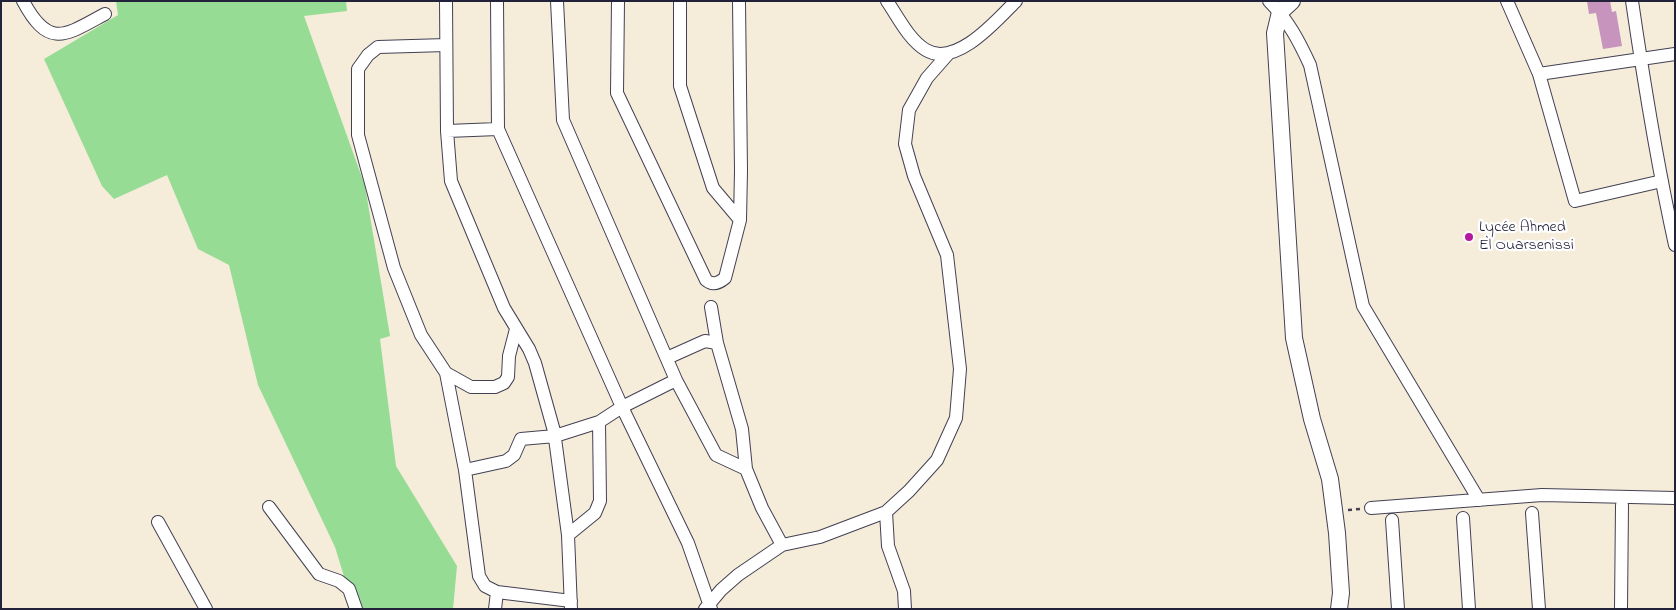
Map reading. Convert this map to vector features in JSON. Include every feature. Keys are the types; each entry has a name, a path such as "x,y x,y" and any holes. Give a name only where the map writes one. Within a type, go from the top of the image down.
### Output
{"main road":[{"path":"1280,5 1275,33 1294,338 1312,419 1330,479 1337,533 1341,593 1339,609"}],"street":[{"path":"23,1 30,16 44,29 57,35 70,32 105,14"},
{"path":"446,1 447,131 451,181 504,308 535,363 555,436 568,535 571,605 497,592 486,586 479,576 465,470 446,373 421,335 394,268 358,135 358,69 368,55 378,47 446,45"},
{"path":"497,1 498,129 622,407 688,544 708,607"},
{"path":"557,1 563,120 676,380 716,455 746,469"},
{"path":"618,1 617,93 706,280 716,284 725,278 740,220 739,1"},
{"path":"680,1 680,86 713,188 740,220"},
{"path":"887,1 905,29 920,46 936,54 949,53 960,49 991,26 1016,1"},
{"path":"1507,1 1539,74 1575,201 1662,181"},
{"path":"1632,1 1640,59 1662,181 1671,207 1675,244"},
{"path":"1280,5 1310,65 1363,306 1479,500"},
{"path":"708,607 721,590 738,575 782,546 820,538 886,512 909,491 937,460 956,418 960,369 947,255 914,176 905,144 909,110 927,78 949,53"},
{"path":"1539,74 1675,54"},
{"path":"447,131 498,129"},
{"path":"711,307 717,343 742,429 746,469 762,508 782,546"},
{"path":"446,373 471,387 495,387 504,383 508,377 509,356 516,328"},
{"path":"667,358 705,341 717,343"},
{"path":"465,470 506,461 514,455 521,440 555,436 599,422 622,407 676,380"},
{"path":"568,535 594,513 600,501 599,422"},
{"path":"1371,508 1542,495 1675,498"},
{"path":"1621,609 1622,505"},
{"path":"269,507 319,574 339,581 349,589 356,609"},
{"path":"886,512 888,546 904,590 905,609"},
{"path":"1532,512 1539,609"},
{"path":"1463,518 1469,609"},
{"path":"1392,520 1398,609"},
{"path":"158,522 206,609"},
{"path":"495,609 497,592"}],"path":[{"path":"1334,510 1371,508"}],"green space":[{"path":"116,1 346,1 347,11 304,16 365,186 390,336 380,339 396,466 457,566 453,609 354,609 335,547 258,385 229,265 198,249 167,175 114,199 102,186 44,59 118,15"}],"building":[{"path":"1587,1 1610,1 1612,12 1616,11 1622,46 1603,49 1596,13 1589,14"}],"place":[{"name":"Lycée Ahmed El Ouarsenissi","path":"1469,237"}]}
